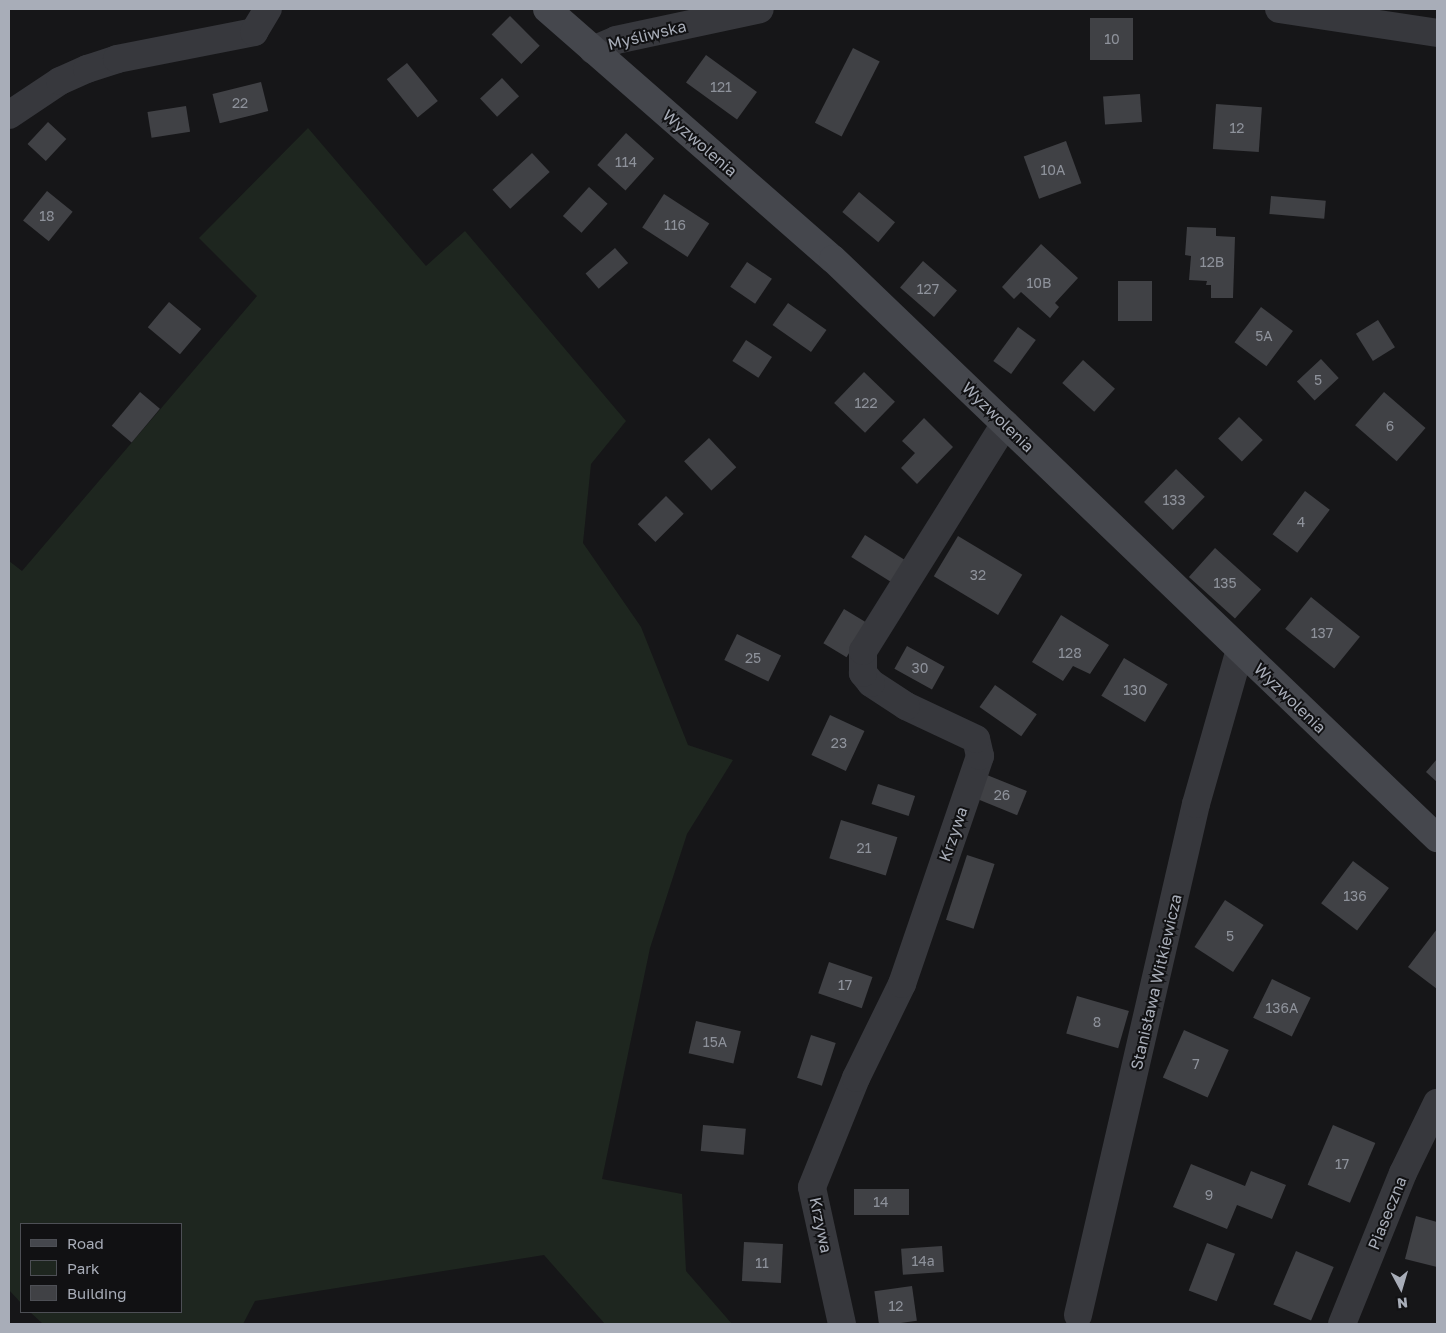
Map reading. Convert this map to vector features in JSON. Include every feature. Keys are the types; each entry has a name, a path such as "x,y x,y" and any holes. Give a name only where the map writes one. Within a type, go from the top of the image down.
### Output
{"street":[{"path":"9,115 60,82 87,69 117,59 254,32 268,9"},
{"name":"Wyzwolenia","path":"547,9 833,259 1437,838"},
{"name":"Myśliwska","path":"593,50 616,40 760,9"},
{"path":"1279,9 1437,33"},
{"name":"Krzywa","path":"842,1324 812,1187 856,1078 902,984 980,756 976,739 906,706 871,683 863,673 863,651 1006,424"},
{"name":"Stanisława Witkiewicza","path":"1078,1315 1196,804 1240,650"},
{"name":"Piaseczna","path":"1342,1324 1403,1173 1437,1103"}],"green space":[{"path":"308,128 426,266 465,231 626,421 591,464 583,543 641,627 688,745 733,760 687,834 650,948 602,1179 682,1194 686,1271 732,1324 605,1324 544,1255 255,1301 243,1324 43,1324 31,1313 182,1313 182,1223 20,1223 20,1302 9,1290 9,561 22,571 257,296 199,238"}],"building":[{"path":"510,16 540,46 521,64 492,34"},
{"path":"1090,18 1133,18 1133,60 1090,60"},
{"path":"853,48 880,62 842,136 815,123"},
{"path":"706,55 757,92 737,120 686,83"},
{"path":"407,63 438,101 418,117 387,79"},
{"path":"502,78 519,96 497,117 480,98"},
{"path":"261,82 268,111 220,123 212,94"},
{"path":"1140,94 1142,122 1105,125 1103,97"},
{"path":"1216,104 1262,107 1259,152 1213,149"},
{"path":"186,106 190,132 152,138 147,112"},
{"path":"48,122 66,139 46,161 28,144"},
{"path":"626,133 654,158 625,190 597,165"},
{"path":"1066,141 1081,183 1039,199 1024,156"},
{"path":"532,153 550,172 510,209 493,190"},
{"path":"589,187 608,204 581,233 563,216"},
{"path":"47,191 73,212 49,241 23,221"},
{"path":"859,192 895,222 878,242 842,212"},
{"path":"664,194 709,223 688,257 642,228"},
{"path":"1271,196 1326,201 1324,219 1269,214"},
{"path":"1187,227 1216,228 1216,236 1235,237 1233,298 1211,298 1211,285 1206,285 1207,281 1189,280 1191,256 1185,255"},
{"path":"1041,244 1078,278 1055,303 1059,307 1050,318 1021,292 1014,299 1002,287"},
{"path":"615,248 628,263 599,289 586,274"},
{"path":"923,261 957,291 934,317 900,287"},
{"path":"747,262 772,279 755,304 730,287"},
{"path":"1118,281 1152,281 1152,321 1118,321"},
{"path":"169,302 201,329 180,354 148,327"},
{"path":"788,303 827,330 811,352 773,325"},
{"path":"1261,307 1293,331 1266,366 1235,342"},
{"path":"1378,320 1395,347 1373,361 1356,334"},
{"path":"1018,327 1036,340 1011,374 993,361"},
{"path":"746,340 772,357 758,378 732,361"},
{"path":"1321,359 1339,378 1315,401 1297,382"},
{"path":"1083,360 1115,389 1094,412 1062,383"},
{"path":"864,372 895,402 865,433 834,403"},
{"path":"140,392 160,409 132,442 112,426"},
{"path":"1384,392 1426,428 1397,461 1355,425"},
{"path":"1239,417 1263,440 1242,462 1218,439"},
{"path":"924,418 953,447 917,484 901,468 915,453 902,441"},
{"path":"709,438 736,467 711,490 684,461"},
{"path":"1176,469 1205,497 1173,530 1144,502"},
{"path":"1305,491 1330,510 1297,553 1273,534"},
{"path":"666,496 684,514 655,542 638,524"},
{"path":"865,535 905,560 891,582 851,557"},
{"path":"958,536 1022,575 998,615 934,576"},
{"path":"1215,548 1261,589 1235,618 1189,577"},
{"path":"1311,597 1360,637 1334,669 1285,629"},
{"path":"844,609 867,623 847,657 823,643"},
{"path":"1061,615 1109,645 1090,674 1073,666 1063,681 1032,662"},
{"path":"737,634 781,655 768,682 724,660"},
{"path":"907,646 945,667 932,690 894,669"},
{"path":"1124,658 1168,684 1145,722 1101,696"},
{"path":"995,685 1037,714 1021,736 980,707"},
{"path":"830,715 864,731 846,771 811,755"},
{"path":"1437,759 1437,782 1426,772"},
{"path":"987,775 1027,791 1017,815 977,799"},
{"path":"878,784 915,796 909,816 872,804"},
{"path":"841,820 897,837 886,876 829,858"},
{"path":"967,855 995,864 974,929 946,920"},
{"path":"1353,861 1389,888 1357,930 1321,903"},
{"path":"1225,900 1264,925 1233,972 1195,947"},
{"path":"1437,929 1437,989 1408,967"},
{"path":"829,962 872,977 862,1008 818,993"},
{"path":"1272,979 1311,998 1292,1036 1253,1018"},
{"path":"1077,996 1129,1011 1118,1048 1066,1033"},
{"path":"696,1021 741,1031 733,1064 689,1053"},
{"path":"1184,1030 1229,1050 1208,1097 1163,1078"},
{"path":"811,1035 836,1043 822,1086 797,1078"},
{"path":"703,1125 746,1129 744,1155 701,1151"},
{"path":"1333,1125 1375,1143 1350,1203 1308,1185"},
{"path":"1191,1164 1245,1186 1251,1171 1286,1185 1272,1219 1237,1205 1227,1229 1173,1207"},
{"path":"854,1189 909,1189 909,1215 854,1215"},
{"path":"1416,1216 1437,1222 1437,1267 1405,1259"},
{"path":"744,1242 783,1244 781,1283 742,1281"},
{"path":"1207,1243 1235,1254 1217,1301 1189,1291"},
{"path":"942,1246 944,1272 903,1275 901,1249"},
{"path":"1296,1251 1334,1267 1311,1320 1273,1304"},
{"path":"912,1286 917,1321 879,1324 874,1291"}]}
